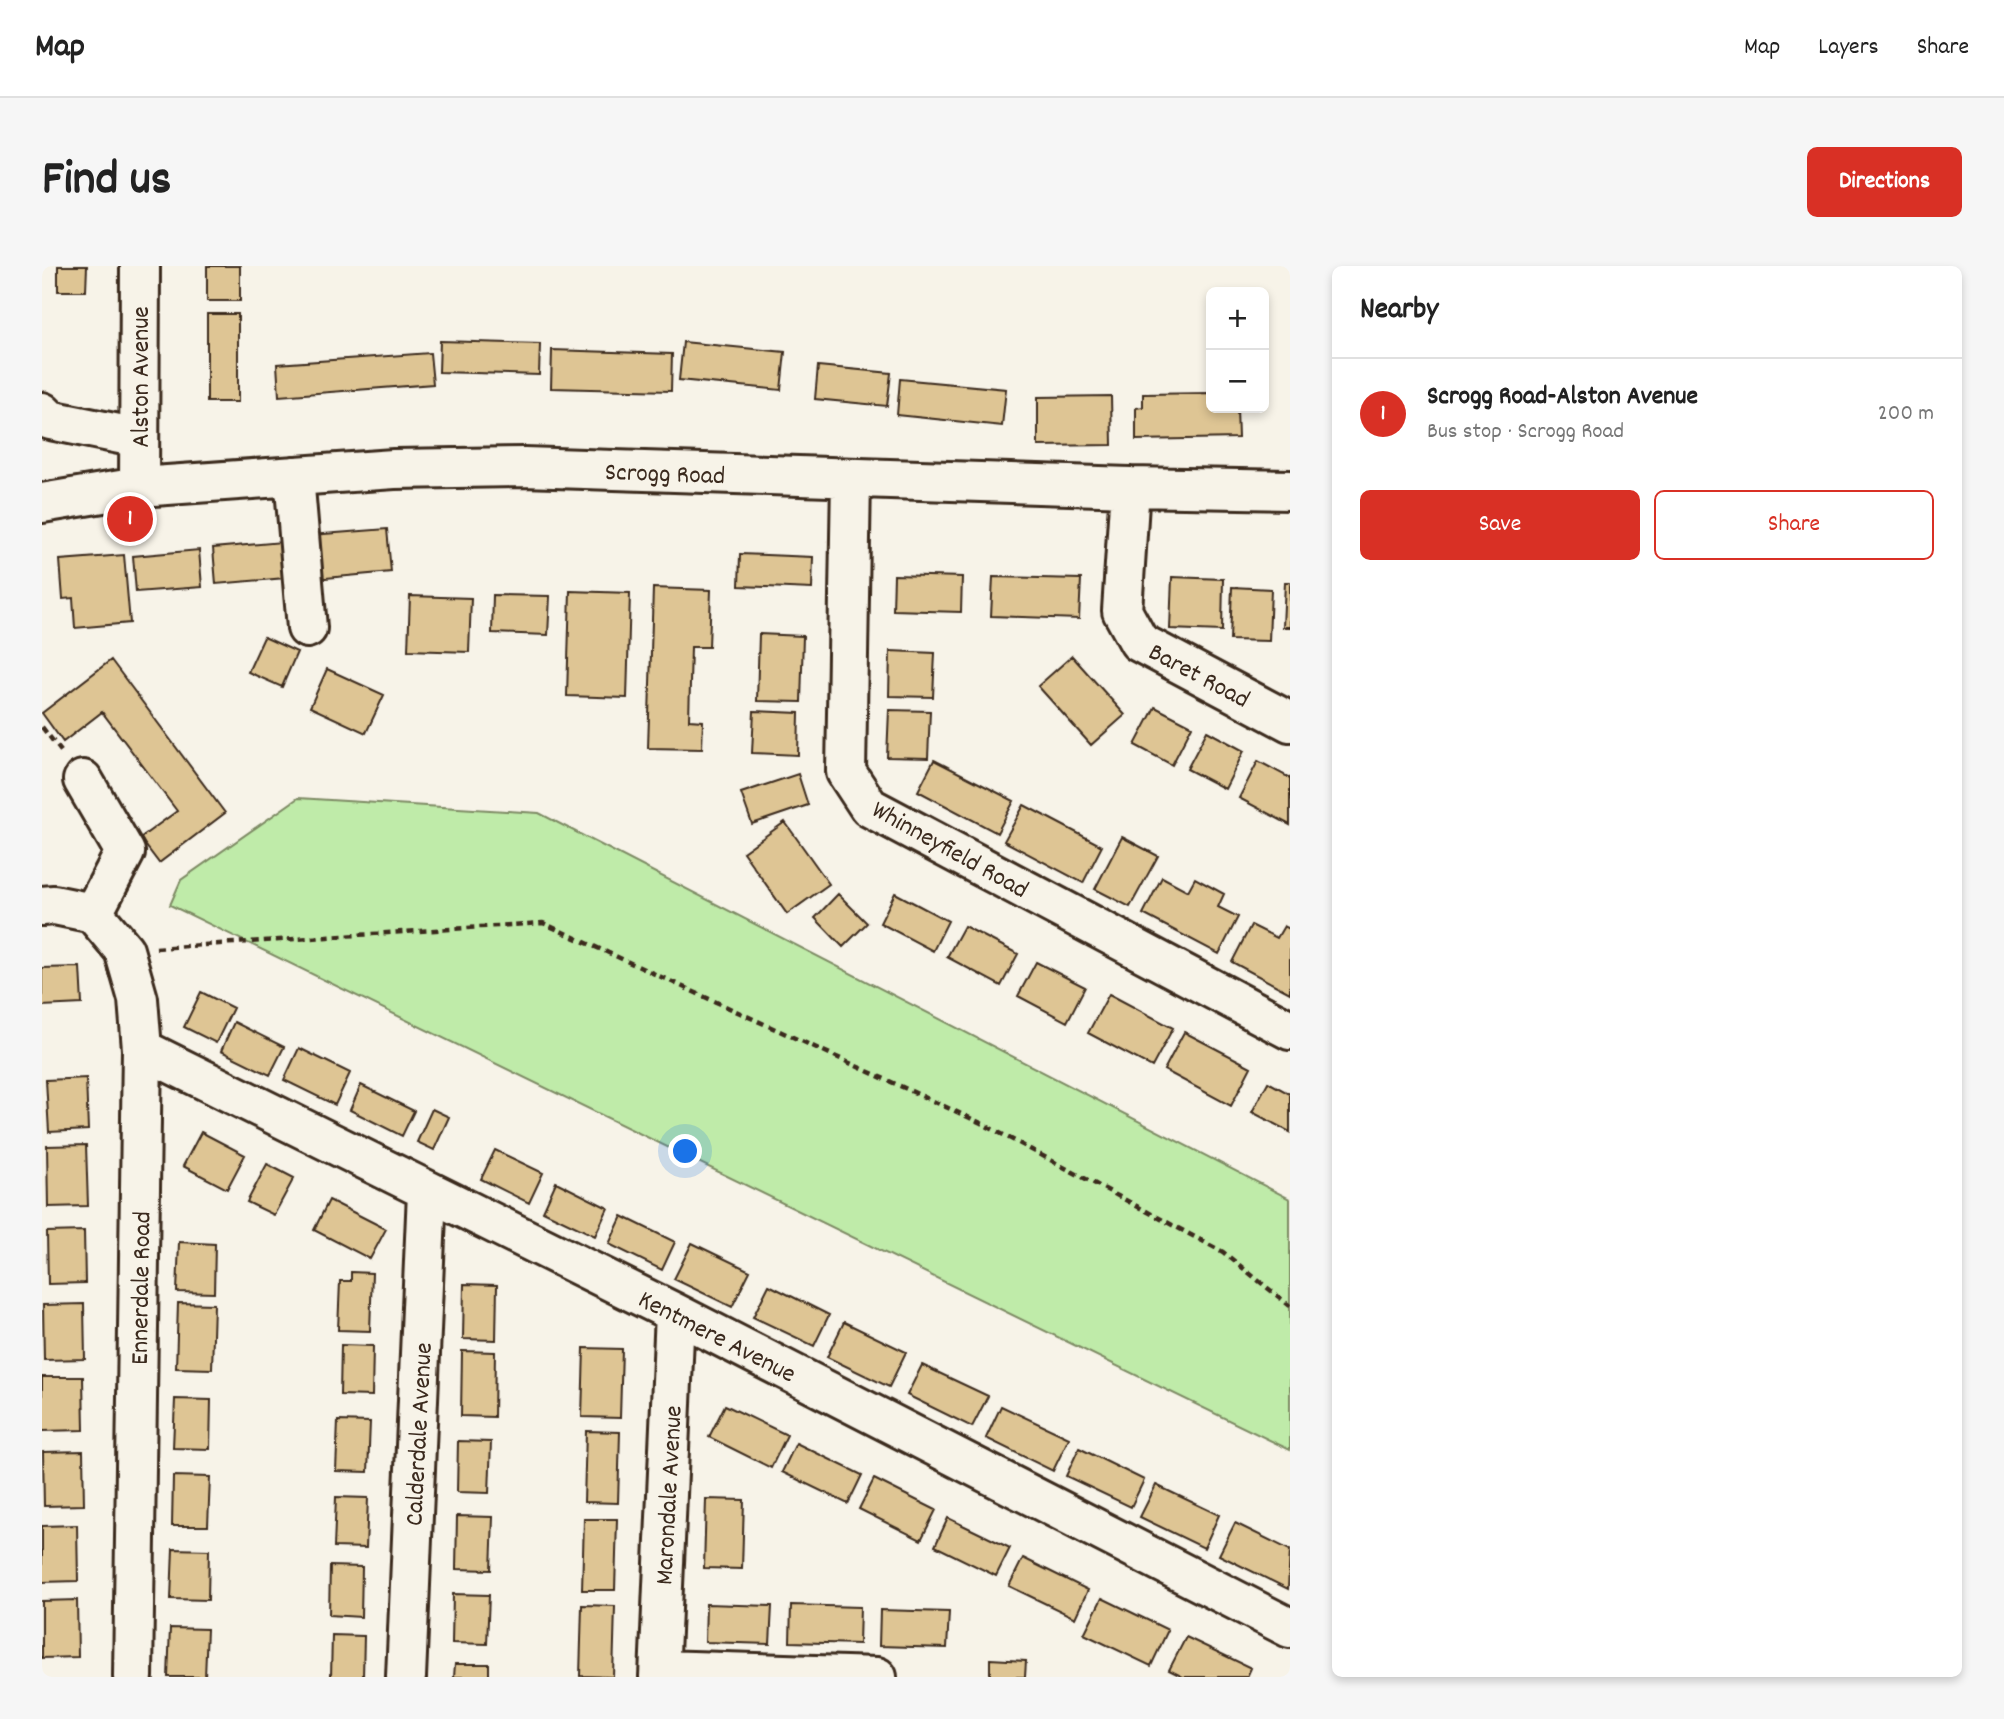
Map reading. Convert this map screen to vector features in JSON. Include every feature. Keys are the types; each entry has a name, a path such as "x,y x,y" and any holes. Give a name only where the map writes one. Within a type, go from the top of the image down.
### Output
{"street":[{"name":"Alston Avenue","path":"139,487 140,266"},
{"path":"42,412 50,420 139,438"},
{"name":"Scrogg Road","path":"42,503 139,487 394,469 524,467 1290,490"},
{"path":"294,476 307,628"},
{"name":"Whinneyfield Road","path":"851,478 846,772 869,807 1290,1030"},
{"name":"Baret Road","path":"1130,487 1122,611 1139,642 1290,722"},
{"path":"42,906 54,905 93,913 125,852 83,780"},
{"name":"Ennerdale Road","path":"93,913 124,950 138,999 142,1049 133,1677"},
{"name":"Kentmere Avenue","path":"142,1049 675,1313 1290,1628"},
{"name":"Calderdale Avenue","path":"406,1677 427,1192"},
{"name":"Marondale Avenue","path":"659,1673 675,1313"},
{"path":"659,1673 877,1677"}],"path":[{"path":"124,950 543,923 981,1123 1223,1252 1290,1306"}],"green space":[{"path":"298,798 539,813 1290,1199 1290,1450 170,905 181,880"}],"building":[{"path":"58,266 87,266 86,291 58,291"},
{"path":"207,266 240,266 240,301 207,301"},
{"path":"207,314 238,314 238,402 207,402"},
{"path":"440,341 540,344 539,375 439,372"},
{"path":"683,342 785,352 781,390 679,380"},
{"path":"552,350 672,354 671,391 551,388"},
{"path":"430,353 433,384 279,396 277,364"},
{"path":"818,366 891,373 887,406 815,399"},
{"path":"900,379 1006,389 1002,426 897,415"},
{"path":"1206,393 1206,413 1237,413 1238,438 1136,440 1136,408 1143,407 1143,394"},
{"path":"1111,396 1112,445 1038,446 1038,397"},
{"path":"387,529 391,572 315,579 311,535"},
{"path":"282,542 285,578 216,584 213,548"},
{"path":"199,550 202,587 136,592 133,556"},
{"path":"740,554 813,557 812,589 739,586"},
{"path":"124,555 130,623 75,628 73,598 63,599 60,560"},
{"path":"894,575 962,577 961,612 893,610"},
{"path":"993,577 1081,579 1079,619 991,616"},
{"path":"1172,577 1223,579 1222,631 1170,629"},
{"path":"1285,582 1290,582 1290,627 1283,627"},
{"path":"1232,587 1271,589 1269,641 1230,640"},
{"path":"653,588 711,590 709,647 691,647 689,720 703,721 702,749 648,748"},
{"path":"570,591 630,593 627,698 567,696"},
{"path":"493,595 550,596 548,635 492,633"},
{"path":"410,596 471,598 469,652 408,650"},
{"path":"759,634 803,636 801,702 757,701"},
{"path":"264,637 297,652 282,687 248,672"},
{"path":"890,651 935,653 933,697 889,696"},
{"path":"1072,656 1125,715 1091,745 1038,686"},
{"path":"111,660 225,813 159,863 140,838 177,811 102,712 63,742 42,713"},
{"path":"327,669 384,695 366,733 310,707"},
{"path":"1155,707 1192,726 1172,765 1135,745"},
{"path":"889,710 930,711 928,758 887,757"},
{"path":"754,711 799,713 798,755 752,753"},
{"path":"1207,731 1244,751 1225,789 1187,769"},
{"path":"934,760 1014,801 997,833 918,791"},
{"path":"1258,761 1290,778 1290,825 1239,798"},
{"path":"798,774 808,805 752,824 741,793"},
{"path":"1024,805 1102,846 1083,883 1004,841"},
{"path":"785,822 829,884 787,914 743,852"},
{"path":"1122,837 1158,856 1130,907 1095,889"},
{"path":"1162,877 1188,891 1195,878 1224,894 1218,907 1238,917 1219,954 1143,914"},
{"path":"895,893 948,921 933,951 880,923"},
{"path":"838,894 867,923 843,947 815,918"},
{"path":"1251,925 1277,938 1284,926 1290,929 1290,993 1232,962"},
{"path":"964,926 1018,954 1001,986 947,957"},
{"path":"1036,962 1085,987 1067,1022 1018,996"},
{"path":"80,967 82,1004 42,1006 42,968"},
{"path":"201,992 233,1008 216,1043 184,1027"},
{"path":"1109,994 1173,1028 1152,1067 1088,1033"},
{"path":"234,1022 284,1047 270,1075 221,1051"},
{"path":"1184,1032 1251,1067 1231,1106 1164,1070"},
{"path":"299,1048 350,1073 335,1105 284,1080"},
{"path":"86,1078 88,1130 49,1132 46,1080"},
{"path":"1268,1082 1290,1094 1290,1132 1252,1112"},
{"path":"361,1085 414,1111 402,1136 350,1110"},
{"path":"432,1109 449,1117 434,1150 417,1142"},
{"path":"201,1132 245,1155 227,1189 183,1166"},
{"path":"86,1145 88,1206 48,1207 47,1146"},
{"path":"495,1150 543,1173 529,1203 481,1179"},
{"path":"267,1164 294,1178 274,1215 247,1202"},
{"path":"556,1182 608,1208 595,1236 543,1211"},
{"path":"329,1200 386,1229 370,1259 314,1230"},
{"path":"622,1216 675,1242 662,1270 609,1244"},
{"path":"84,1231 85,1283 48,1284 47,1232"},
{"path":"179,1242 215,1244 214,1293 177,1292"},
{"path":"692,1243 750,1271 732,1307 674,1279"},
{"path":"351,1272 372,1273 370,1331 338,1330 340,1281 351,1281"},
{"path":"464,1284 497,1285 496,1340 463,1339"},
{"path":"769,1285 829,1315 814,1346 753,1317"},
{"path":"178,1303 214,1304 212,1369 176,1368"},
{"path":"84,1304 85,1359 44,1360 43,1305"},
{"path":"844,1322 906,1352 889,1387 827,1357"},
{"path":"341,1345 373,1346 372,1396 340,1395"},
{"path":"584,1348 622,1349 620,1418 582,1417"},
{"path":"462,1351 495,1352 494,1417 461,1416"},
{"path":"922,1365 988,1396 972,1427 907,1395"},
{"path":"42,1377 83,1377 84,1430 42,1431"},
{"path":"175,1399 211,1400 210,1449 173,1448"},
{"path":"725,1405 787,1435 771,1468 709,1437"},
{"path":"1001,1406 1069,1438 1053,1471 986,1438"},
{"path":"338,1421 370,1422 368,1472 336,1471"},
{"path":"586,1431 620,1432 618,1503 584,1502"},
{"path":"458,1441 491,1442 489,1493 457,1492"},
{"path":"796,1443 862,1475 848,1504 782,1472"},
{"path":"1079,1448 1144,1480 1131,1507 1066,1476"},
{"path":"83,1451 84,1505 44,1506 43,1452"},
{"path":"173,1476 210,1477 208,1526 172,1526"},
{"path":"874,1479 936,1510 921,1540 859,1509"},
{"path":"1156,1485 1219,1515 1204,1548 1140,1517"},
{"path":"336,1497 368,1498 366,1548 334,1547"},
{"path":"706,1499 744,1500 742,1569 704,1568"},
{"path":"457,1516 493,1517 491,1570 456,1569"},
{"path":"948,1518 1010,1548 996,1576 935,1546"},
{"path":"584,1519 617,1519 615,1590 582,1590"},
{"path":"1235,1523 1290,1550 1288,1589 1219,1555"},
{"path":"77,1525 78,1581 42,1582 42,1526"},
{"path":"173,1549 209,1550 208,1600 171,1599"},
{"path":"1023,1558 1088,1590 1075,1618 1009,1586"},
{"path":"330,1566 362,1567 361,1617 329,1615"},
{"path":"453,1594 489,1595 487,1644 452,1643"},
{"path":"1102,1598 1168,1630 1151,1666 1084,1634"},
{"path":"77,1600 78,1657 42,1658 42,1601"},
{"path":"706,1604 772,1606 770,1644 705,1642"},
{"path":"582,1605 615,1606 613,1677 580,1676"},
{"path":"791,1605 860,1607 859,1644 790,1642"},
{"path":"880,1610 949,1612 947,1648 879,1646"},
{"path":"170,1628 207,1629 205,1677 168,1677"},
{"path":"332,1635 364,1636 363,1677 331,1677"},
{"path":"1186,1637 1251,1668 1247,1677 1183,1677 1169,1670"},
{"path":"990,1659 1026,1661 1025,1677 990,1677"},
{"path":"455,1664 489,1664 489,1677 454,1677"}],"place":[{"name":"Scrogg Road-Alston Avenue","path":"130,519"}]}
